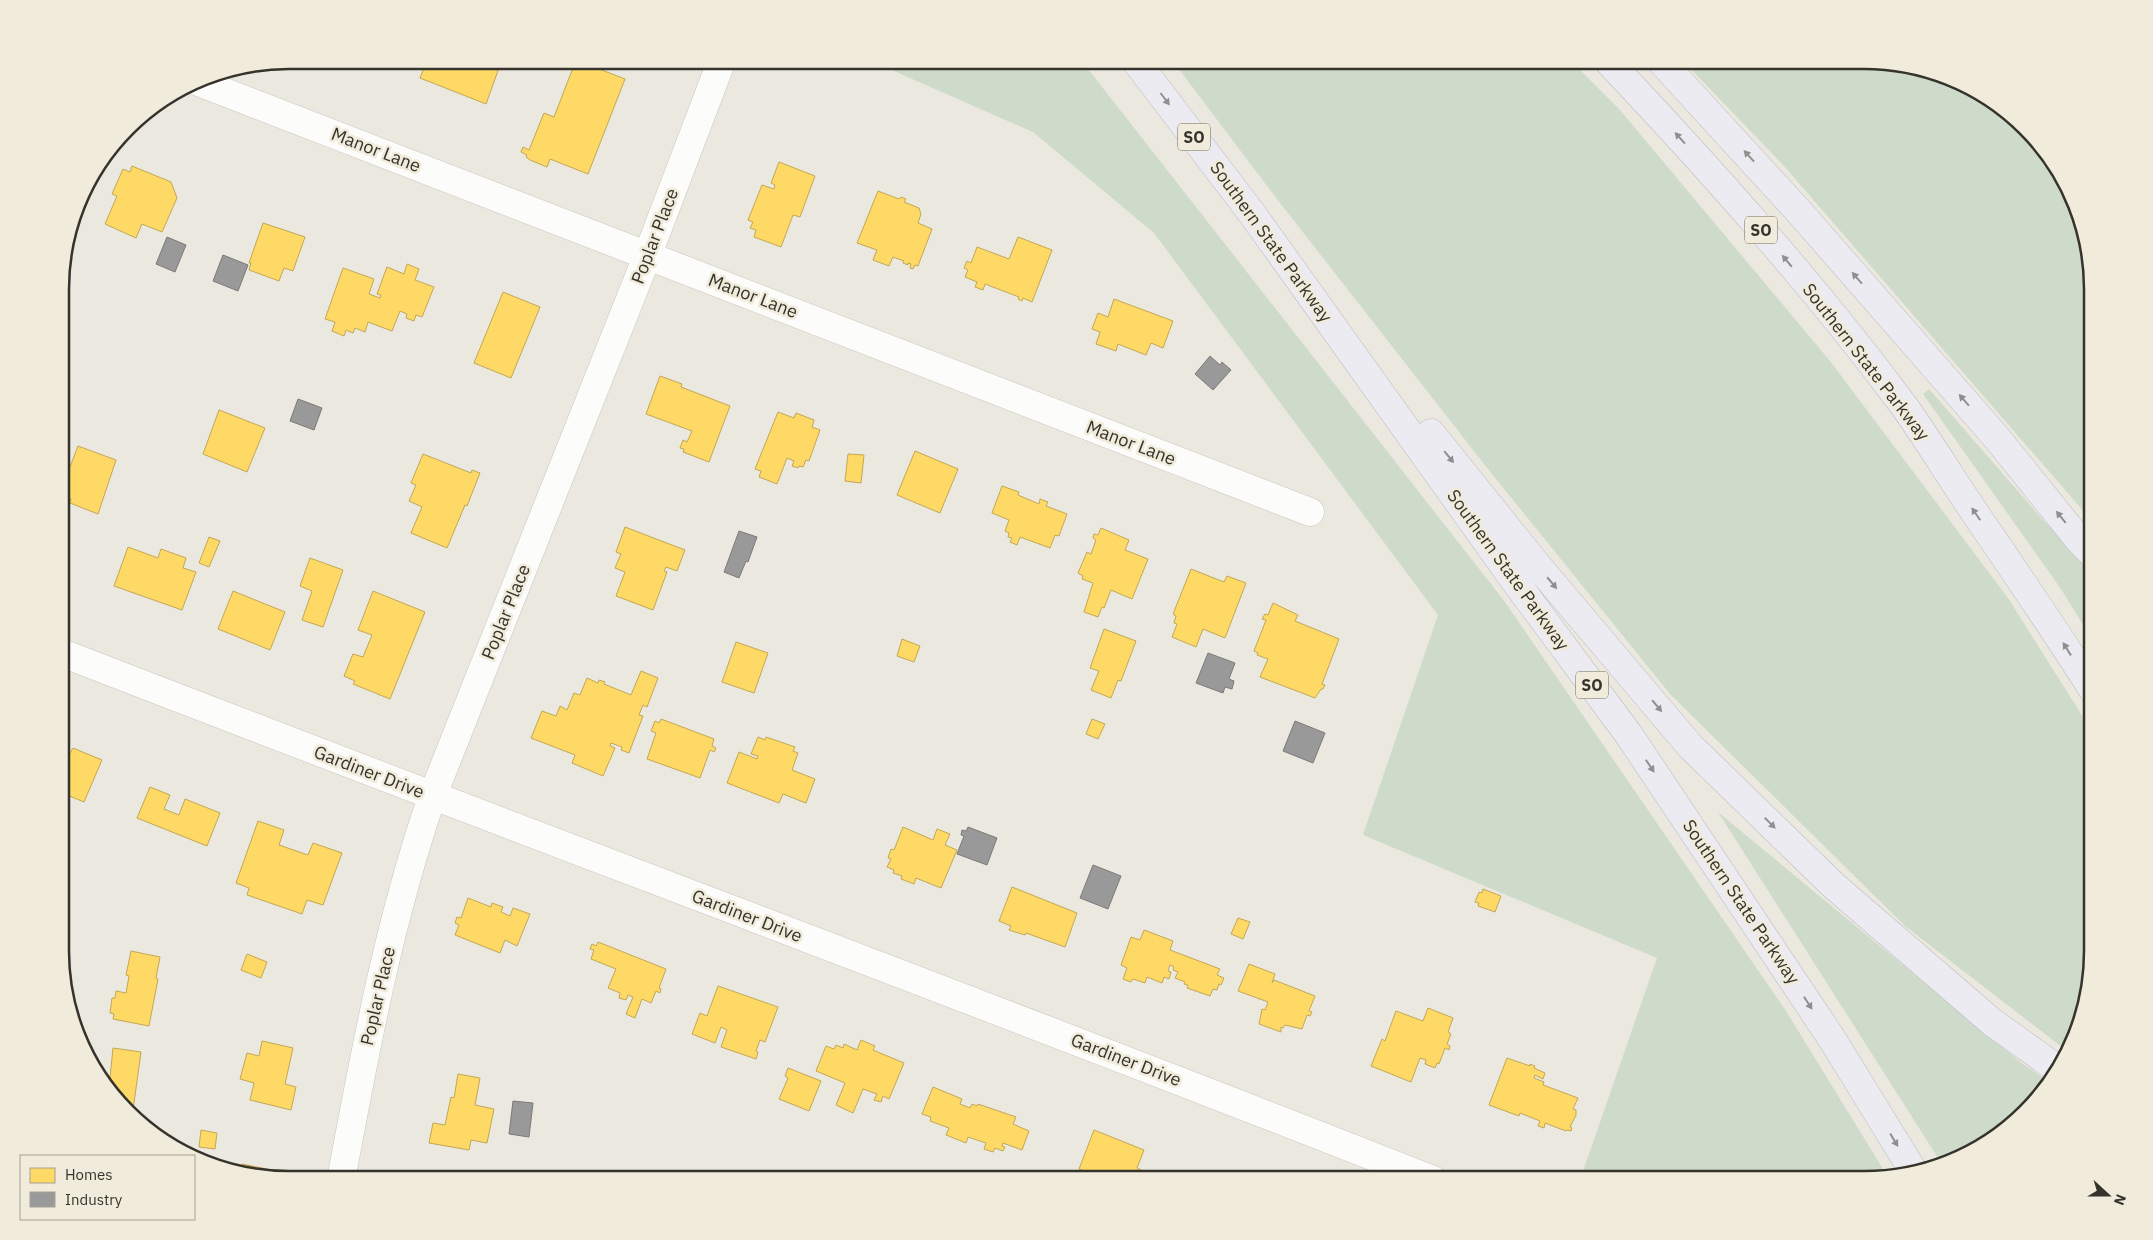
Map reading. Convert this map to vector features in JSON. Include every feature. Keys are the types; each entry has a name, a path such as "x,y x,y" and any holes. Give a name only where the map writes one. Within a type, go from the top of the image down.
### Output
{"highway":[{"name":"Southern State Parkway","path":"1142,69 1253,215 1517,584 1629,735 1832,1039 1910,1166"},
{"name":"Southern State Parkway","path":"1614,69 1729,193 1814,293 1889,387 2063,642 2084,677"},
{"path":"1668,69 1802,215 1996,437 2084,545"},
{"path":"1253,215 1537,565 1690,746 1833,886 1992,1022 2052,1066"}],"street":[{"name":"Poplar Place","path":"343,1171 368,1033 412,856 432,797 648,254 719,69"},
{"name":"Manor Lane","path":"207,85 648,254 1310,512"},
{"name":"Gardiner Drive","path":"69,656 432,797 1174,1077 1409,1171"}],"green space":[{"path":"890,69 1088,69 1505,602 1786,1011 1884,1170 1583,1171 1657,958 1363,835 1438,615 1154,233 1033,132"},
{"path":"1179,69 1579,69 1620,110 1830,361 2008,598 2084,719 2084,965 2077,1008 2062,1047 1905,926 1670,694 1484,464 1277,199"},
{"path":"1691,69 1878,69 1921,76 1935,80 1974,98 2009,123 2030,144 2062,192 2073,218 2080,246 2084,275 2084,512 1784,166"},
{"path":"1929,389 2044,521 2084,561 2084,626 2061,589 1923,394"},
{"path":"1718,812 2019,1061 2044,1078 2020,1107 1998,1126 1974,1142 1938,1158"}],"building: Homes":[{"path":"424,69 499,69 486,104 420,78"},
{"path":"573,69 599,69 625,79 588,174 550,159 547,167 530,160 526,157 527,155 521,152 523,147 529,150 544,113 554,117"},
{"path":"779,162 815,176 800,217 793,215 781,247 754,237 756,230 750,228 753,222 748,220 762,185 774,189 775,185 771,183"},
{"path":"132,166 171,182 177,198 162,232 142,224 136,238 105,224 117,196 112,194 123,169 130,172"},
{"path":"878,191 899,199 901,197 906,199 904,202 919,208 921,214 918,223 932,229 918,266 915,265 913,269 910,268 911,264 908,263 908,265 903,263 904,261 893,257 889,266 873,260 877,250 857,243"},
{"path":"263,223 305,237 293,271 284,268 279,281 249,270 251,263 249,263"},
{"path":"1018,237 1052,250 1032,302 1023,298 1022,301 1018,299 1019,297 985,284 983,290 975,287 977,282 965,277 968,270 964,268 967,261 971,263 977,247 1009,259"},
{"path":"407,264 419,269 415,280 434,287 422,317 416,315 414,321 406,318 407,314 400,311 392,331 368,322 365,332 355,328 353,333 346,330 344,336 332,331 335,322 325,319 343,268 374,279 369,294 380,298 381,295 377,294 387,267 404,274"},
{"path":"503,292 540,307 511,378 474,363"},
{"path":"1114,299 1173,321 1163,348 1151,343 1146,355 1118,344 1116,351 1096,344 1100,332 1092,329 1098,313 1108,317"},
{"path":"660,376 682,384 681,387 730,406 709,462 683,452 684,449 680,448 683,440 687,442 692,431 646,414"},
{"path":"219,410 265,428 247,472 203,454"},
{"path":"778,412 794,418 796,413 814,420 812,427 820,430 809,461 806,460 803,467 799,466 798,468 792,466 794,461 787,458 777,484 759,477 761,471 755,469"},
{"path":"78,446 116,460 98,514 70,503 69,470"},
{"path":"915,451 958,469 940,513 897,495"},
{"path":"423,454 471,473 472,470 480,473 447,548 411,533 422,507 409,501 416,485 411,483"},
{"path":"848,454 864,455 861,483 845,481"},
{"path":"1002,486 1019,492 1018,495 1039,504 1040,499 1048,502 1046,506 1067,514 1059,536 1055,535 1050,548 1020,537 1017,545 1010,542 1012,538 1008,537 1009,533 1005,531 1009,520 992,513"},
{"path":"625,527 685,550 677,571 666,567 664,571 667,572 653,610 616,596 625,572 615,568 621,554 616,552"},
{"path":"1101,528 1129,540 1125,550 1148,559 1132,599 1111,590 1104,608 1102,607 1098,617 1084,612 1093,583 1082,579 1083,576 1078,573 1087,552 1091,554 1096,540 1093,538 1094,534 1098,535"},
{"path":"209,537 220,541 209,567 199,563"},
{"path":"128,547 158,558 161,549 186,558 183,568 196,572 182,610 114,586"},
{"path":"310,558 343,570 323,627 302,620 312,591 300,586"},
{"path":"1191,569 1224,582 1227,576 1246,583 1225,638 1203,629 1196,647 1172,637 1177,624 1174,623 1176,616 1173,614"},
{"path":"233,591 285,612 270,650 218,629"},
{"path":"373,591 425,612 390,699 353,684 355,681 344,676 353,654 363,657 372,635 358,630"},
{"path":"1273,603 1298,615 1295,621 1339,639 1322,684 1325,685 1315,698 1260,677 1268,659 1257,655 1258,653 1254,651 1266,620 1262,619 1265,614 1268,615"},
{"path":"1104,629 1136,641 1121,681 1118,680 1111,698 1091,690 1099,671 1090,668"},
{"path":"902,639 920,646 914,662 897,656"},
{"path":"736,642 768,653 754,693 722,682"},
{"path":"641,671 658,678 647,707 643,705 639,715 643,716 629,753 621,750 622,747 611,743 610,746 615,748 603,776 572,763 575,755 531,738 542,711 556,716 560,706 567,710 574,693 580,695 587,678 598,683 599,680 605,682 604,684 631,695"},
{"path":"661,719 714,739 712,746 716,748 714,752 710,750 700,778 647,759 656,733 651,731 655,721 659,723"},
{"path":"1092,719 1105,724 1098,739 1086,734"},
{"path":"758,737 765,740 766,737 795,747 793,751 798,753 792,770 815,779 806,803 783,794 779,803 727,783 739,752 757,759 758,756 751,754"},
{"path":"73,748 102,760 84,802 69,796 70,753"},
{"path":"150,787 170,795 164,809 179,815 185,799 220,813 207,846 137,818"},
{"path":"258,821 284,830 279,845 308,855 313,843 342,853 323,905 307,900 302,914 247,895 249,888 236,883"},
{"path":"903,827 933,840 937,829 950,834 945,845 957,850 941,888 916,878 914,884 901,879 902,876 893,873 894,870 887,867 891,859 888,858 891,849 894,850"},
{"path":"1012,887 1077,913 1065,947 1026,933 1025,935 1009,930 1011,926 999,921"},
{"path":"1483,889 1501,896 1495,912 1478,906 1479,903 1475,902 1479,892 1482,893"},
{"path":"468,898 491,907 492,903 503,907 501,912 510,916 513,908 530,914 517,946 505,940 500,953 455,935 459,925 455,923 457,917 461,918"},
{"path":"1238,918 1250,922 1243,939 1231,934"},
{"path":"1144,930 1173,941 1170,950 1220,969 1217,975 1224,978 1221,985 1219,984 1217,990 1213,989 1210,996 1187,988 1188,985 1184,984 1185,982 1175,978 1178,972 1173,970 1174,967 1170,965 1168,971 1171,972 1169,979 1164,977 1162,983 1147,977 1145,983 1133,979 1131,982 1123,979 1127,968 1121,965 1131,937 1140,940"},
{"path":"598,942 666,969 659,988 661,989 660,993 656,991 651,1003 642,999 635,1018 626,1014 633,997 628,995 626,1000 619,998 620,993 608,988 616,969 591,959 594,950 590,949 592,944 596,946"},
{"path":"131,951 160,957 149,1026 113,1019 114,1014 110,1013 112,998 115,998 116,991 126,993 129,976 126,975"},
{"path":"247,954 267,962 261,978 241,970"},
{"path":"1249,964 1275,974 1272,983 1274,980 1315,996 1309,1011 1312,1012 1310,1016 1307,1015 1302,1029 1285,1025 1283,1028 1281,1027 1281,1032 1259,1024 1262,1009 1265,1010 1268,1002 1238,991"},
{"path":"718,986 778,1007 765,1042 760,1040 756,1051 758,1052 756,1059 721,1047 727,1030 721,1027 715,1043 692,1034 700,1013 707,1016"},
{"path":"1428,1008 1453,1018 1448,1032 1451,1034 1447,1044 1450,1046 1449,1050 1445,1048 1439,1064 1437,1063 1435,1068 1425,1064 1426,1060 1420,1058 1411,1082 1371,1066 1382,1039 1385,1041 1396,1011 1423,1021"},
{"path":"861,1040 875,1046 873,1050 904,1063 889,1099 883,1096 881,1102 874,1100 877,1094 863,1089 853,1113 836,1105 845,1083 816,1071 826,1046 834,1049 836,1045 843,1048 844,1044 857,1050"},
{"path":"262,1041 293,1048 285,1084 296,1087 291,1110 250,1100 254,1083 240,1079 247,1053 259,1056"},
{"path":"113,1048 141,1052 133,1107 110,1079"},
{"path":"1507,1058 1535,1066 1534,1068 1545,1073 1543,1079 1535,1075 1534,1078 1544,1082 1543,1085 1578,1098 1573,1109 1576,1110 1576,1115 1570,1127 1572,1128 1571,1131 1545,1123 1544,1128 1538,1126 1540,1121 1520,1113 1519,1116 1489,1105"},
{"path":"788,1068 821,1081 809,1111 779,1099 788,1078 785,1076"},
{"path":"458,1074 480,1078 475,1105 494,1109 487,1143 471,1140 469,1150 429,1143 433,1123 445,1125 451,1097 454,1098"},
{"path":"933,1087 962,1099 960,1104 970,1108 972,1104 977,1106 978,1104 1016,1117 1013,1124 1029,1131 1022,1150 1003,1143 1002,1146 1005,1147 1003,1151 995,1148 993,1152 984,1149 986,1143 968,1137 966,1143 946,1135 949,1128 930,1121 931,1117 922,1114"},
{"path":"201,1130 217,1133 215,1149 199,1147"},
{"path":"1094,1130 1144,1150 1137,1168 1143,1171 1084,1171 1079,1169"},
{"path":"242,1164 272,1170 272,1171 242,1166"}],"building: Industry":[{"path":"167,237 186,245 175,272 156,264"},
{"path":"223,255 248,265 238,291 213,281"},
{"path":"1210,356 1220,365 1222,362 1231,370 1213,390 1195,374"},
{"path":"298,399 322,408 314,430 290,421"},
{"path":"739,531 757,537 748,562 746,561 739,578 724,572"},
{"path":"1208,653 1235,663 1229,679 1234,681 1232,689 1225,687 1223,693 1196,683"},
{"path":"1295,721 1325,733 1313,763 1283,751"},
{"path":"968,827 997,838 987,865 957,854 964,836 961,835 962,830 966,831"},
{"path":"1093,865 1121,876 1108,909 1080,898"},
{"path":"513,1101 533,1103 529,1137 509,1134"}]}
